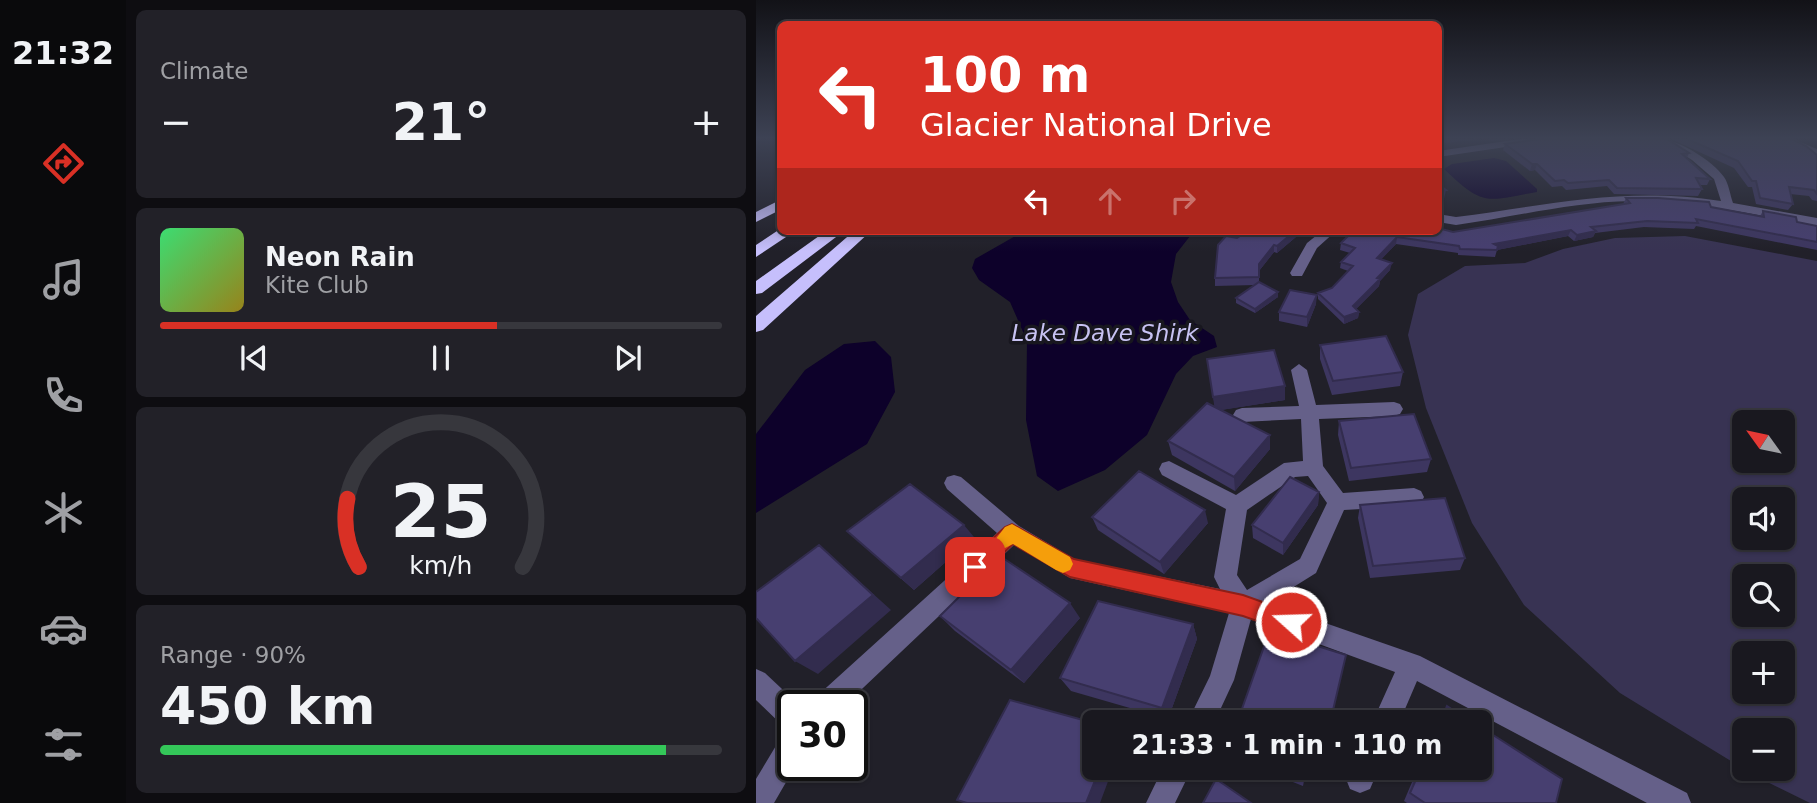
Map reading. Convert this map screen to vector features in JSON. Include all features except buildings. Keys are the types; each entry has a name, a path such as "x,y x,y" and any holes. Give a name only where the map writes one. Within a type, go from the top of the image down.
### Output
{"highway":[{"path":"758,217 777,206"},
{"path":"756,251 781,235"},
{"path":"756,289 830,235"},
{"path":"756,326 858,235"}],"street":[{"path":"1718,176 1728,206"},
{"path":"1442,219 1456,221 1496,216 1605,198 1652,197 1728,206 1817,222"},
{"path":"1297,274 1311,246 1325,235"},
{"path":"1299,370 1309,411 1313,468 1338,502"},
{"path":"1242,415 1394,409"},
{"path":"1243,605 1225,577 1237,505 1291,469 1313,468"},
{"path":"1169,469 1237,505"},
{"path":"954,483 1012,533 1070,568 1243,605 1411,665 1677,803"},
{"path":"1338,502 1414,497"},
{"path":"1206,710 1221,680 1243,605 1308,566 1338,502"},
{"path":"842,690 1012,533"},
{"path":"1391,710 1411,665"},
{"path":"756,682 777,702"},
{"path":"758,803 777,771"},
{"path":"1160,803 1172,780"}],"shaded area":[{"path":"1685,236 1817,261 1817,803 1810,803 1765,781 1795,781 1795,718 1732,718 1732,762 1620,693 1524,605 1472,523 1426,408 1408,335 1418,294 1465,266 1525,263 1563,249 1615,238"}],"water":[{"path":"1453,176 1523,176 1537,192 1495,199 1468,190"},
{"name":"Lake Dave Shirk","path":"1017,235 1191,235 1176,254 1171,282 1178,302 1190,320 1214,336 1217,347 1193,356 1176,374 1147,435 1105,470 1058,491 1037,476 1026,420 1027,341 1010,302 979,280 972,268 975,259"},
{"path":"875,341 891,357 895,392 867,444 756,513 756,434 805,370 844,344"}],"slow traffic":[{"path":"1005,540 1012,533 1063,564"}],"route":[{"path":"975,567 1012,533 1070,568 1243,605 1291,622"}]}
